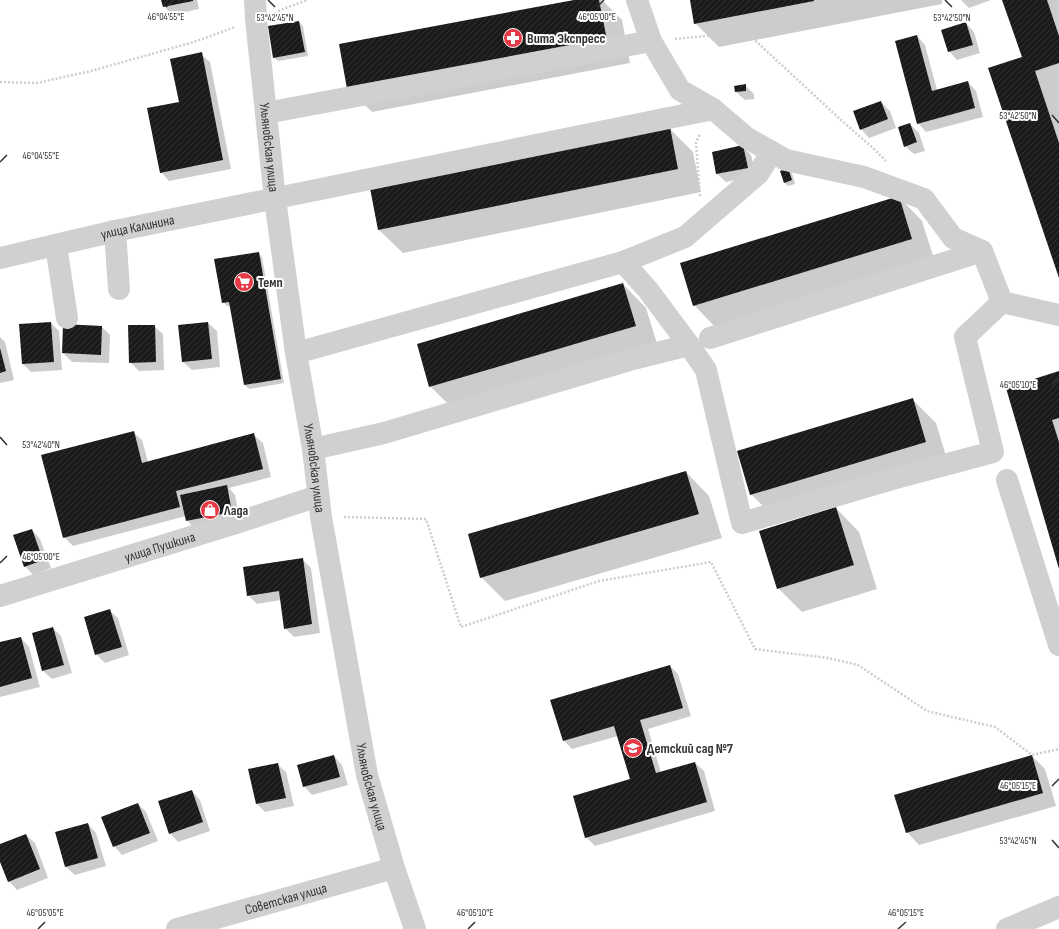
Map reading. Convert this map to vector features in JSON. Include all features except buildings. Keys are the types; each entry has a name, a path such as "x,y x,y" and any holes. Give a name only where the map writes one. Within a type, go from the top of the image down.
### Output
{"street":[{"path":"637,0 651,41 680,90 713,109 747,138 786,160 864,178 924,199 953,238 982,251 1002,302"},
{"name":"Ульяновская улица","path":"256,10 275,198 296,352 313,449 320,506 367,774 394,868 415,929"},
{"path":"266,113 651,41"},
{"name":"улица Калинина","path":"0,258 115,231 713,109"},
{"path":"296,352 623,262 685,237 758,174 772,152"},
{"path":"115,231 119,289"},
{"path":"56,245 67,318"},
{"path":"710,338 982,251"},
{"path":"623,262 648,290 706,370 742,523 903,476 993,452 965,338 1002,302"},
{"path":"1002,302 1059,315"},
{"path":"313,449 384,433 633,359 689,345"},
{"path":"1007,480 1059,645"},
{"name":"улица Пушкина","path":"0,596 236,523 320,506"},
{"name":"Советская улица","path":"177,929 394,868"},
{"path":"1007,929 1059,907"}],"path":[{"path":"0,82 37,83 91,70 194,42 256,10 307,0"},
{"path":"651,41 746,32 888,163"},
{"path":"702,222 696,143 713,109"},
{"path":"320,506 426,519 461,627 599,581 711,562 755,649 828,658 858,665 927,711 995,727 1032,755 1059,749"}],"place":[{"name":"Вита Экспресс","path":"513,38"},
{"name":"Темп","path":"244,282"},
{"name":"Лада","path":"210,510"},
{"name":"Детский сад №7","path":"633,748"}]}
